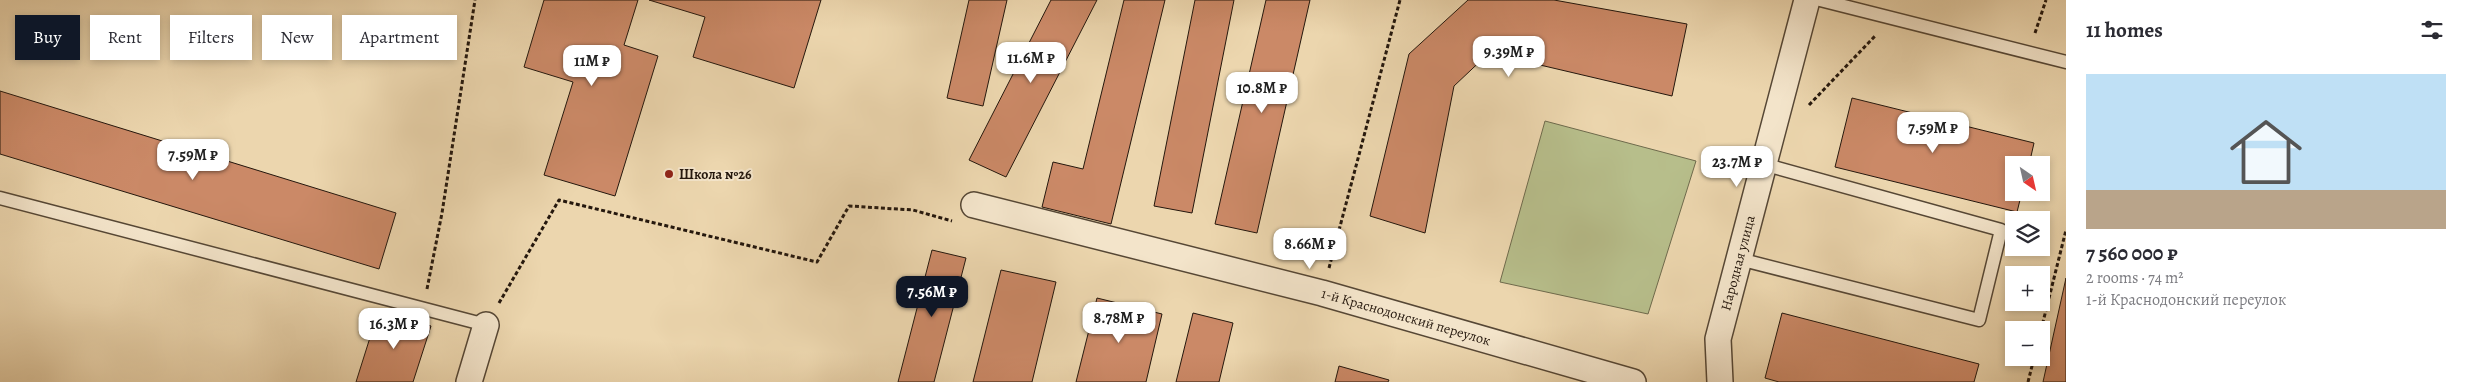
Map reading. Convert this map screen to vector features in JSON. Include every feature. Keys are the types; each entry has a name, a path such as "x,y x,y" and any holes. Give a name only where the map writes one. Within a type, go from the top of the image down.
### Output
{"street":[{"name":"Народная улица","path":"1720,382 1718,339 1807,0"},
{"name":"1-й Краснодонский переулок","path":"974,205 1322,293 1633,382"},
{"path":"469,382 486,325"}],"lane":[{"path":"1820,0 2066,62"},
{"path":"1739,259 1979,320 2002,230 1764,164"},
{"path":"0,198 486,325"}],"path":[{"path":"423,309 442,213 475,0"},
{"path":"1322,293 1400,0"},
{"path":"2029,52 2046,0"},
{"path":"1809,105 1892,18"},
{"path":"486,325 559,200 817,262 849,206 913,210"},
{"path":"2043,321 2066,230"},
{"path":"2028,382 2032,366"}],"green space":[{"path":"1545,121 1696,161 1648,314 1500,282"}],"building":[{"path":"544,0 638,0 624,45 658,56 615,196 544,175 573,82 524,67"},
{"path":"649,0 821,0 794,88 693,57 705,17"},
{"path":"969,0 1007,0 983,106 947,98"},
{"path":"1051,0 1097,0 1006,177 969,160"},
{"path":"1124,0 1165,0 1111,224 1042,207 1053,162 1083,169"},
{"path":"1195,0 1234,0 1192,213 1154,206"},
{"path":"1266,0 1310,0 1257,233 1215,224"},
{"path":"1468,0 1554,0 1687,24 1672,96 1489,53 1454,86 1425,233 1370,216 1409,54"},
{"path":"0,91 396,213 379,269 0,154"},
{"path":"1852,98 2034,143 2031,156 2005,156 2005,201 2020,201 2017,211 1835,167"},
{"path":"932,250 966,258 934,382 898,382"},
{"path":"1001,270 1056,282 1032,382 973,382"},
{"path":"2066,278 2066,382 2043,382 2047,366 2050,366 2050,350"},
{"path":"1097,298 1162,314 1146,382 1076,382"},
{"path":"379,309 431,326 413,382 356,382"},
{"path":"1193,313 1233,323 1219,382 1176,382"},
{"path":"1782,313 1979,364 1974,382 1779,382 1765,378"},
{"path":"1339,366 1389,380 1388,382 1335,382"}],"place":[{"name":"Школа №26","path":"669,174"}]}
